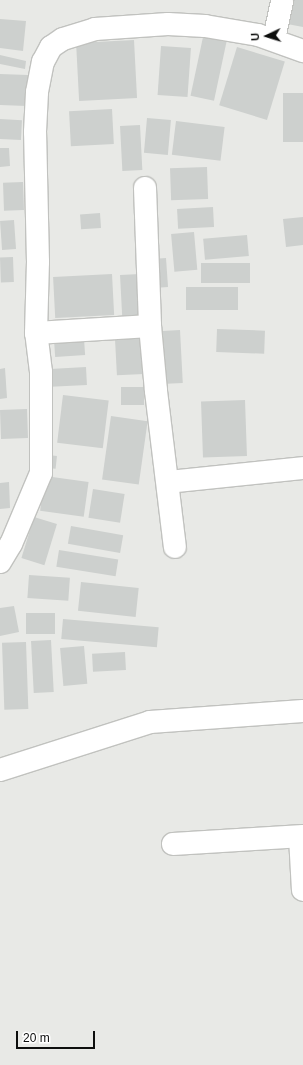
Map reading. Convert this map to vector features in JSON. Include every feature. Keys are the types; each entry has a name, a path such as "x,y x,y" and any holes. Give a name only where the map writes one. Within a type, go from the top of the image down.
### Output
{"street":[{"path":"274,39 282,0"},
{"path":"0,562 11,544 41,473 41,372 36,332 38,262 35,132 37,92 44,62 51,47 63,39 95,29 168,24 205,26 274,39 303,51"},
{"path":"145,188 150,326 156,391 175,547"},
{"path":"36,332 150,326"},
{"path":"168,482 303,468"},
{"path":"0,770 150,722 303,711"},
{"path":"173,844 302,836 303,890"}],"building":[{"path":"287,0 303,0 303,27 282,23"},
{"path":"0,19 26,21 23,51 0,48"},
{"path":"203,37 226,42 214,101 191,96"},
{"path":"134,40 137,98 79,101 76,43"},
{"path":"161,46 191,48 188,97 158,95"},
{"path":"237,47 285,62 267,120 219,105"},
{"path":"0,55 26,61 25,69 0,64"},
{"path":"0,74 28,75 27,106 0,105"},
{"path":"283,93 303,93 303,142 283,142"},
{"path":"112,109 114,144 71,146 69,111"},
{"path":"147,118 171,120 168,155 144,153"},
{"path":"0,119 22,120 21,140 0,139"},
{"path":"176,121 225,127 220,161 172,155"},
{"path":"140,125 142,170 122,171 120,126"},
{"path":"0,148 9,148 10,166 0,167"},
{"path":"207,167 208,199 171,200 170,168"},
{"path":"23,182 24,210 4,211 3,183"},
{"path":"213,207 214,227 178,229 177,209"},
{"path":"100,213 101,228 81,229 80,214"},
{"path":"303,217 303,245 286,247 283,219"},
{"path":"14,220 16,249 2,250 0,221"},
{"path":"194,232 197,270 174,272 171,234"},
{"path":"247,235 249,256 205,260 203,239"},
{"path":"0,257 13,257 14,282 1,282"},
{"path":"166,258 168,287 154,288 152,259"},
{"path":"201,263 250,263 250,283 201,283"},
{"path":"112,274 114,315 55,318 53,277"},
{"path":"140,274 142,315 122,316 120,275"},
{"path":"186,287 238,287 238,310 186,310"},
{"path":"217,329 265,331 264,354 216,352"},
{"path":"180,330 183,383 161,384 158,331"},
{"path":"142,338 144,374 117,375 115,339"},
{"path":"84,339 85,355 55,357 54,341"},
{"path":"86,367 87,385 51,387 50,369"},
{"path":"5,368 7,398 0,399 0,369"},
{"path":"121,387 144,387 144,405 121,405"},
{"path":"63,395 109,401 103,448 57,443"},
{"path":"245,400 247,456 203,458 201,402"},
{"path":"27,409 28,438 1,439 0,410"},
{"path":"111,416 148,421 139,485 102,479"},
{"path":"48,455 57,456 56,469 47,468"},
{"path":"45,476 89,482 84,517 40,511"},
{"path":"9,482 10,508 0,509 0,483"},
{"path":"93,489 125,494 120,523 88,518"},
{"path":"34,517 57,524 44,565 21,558"},
{"path":"71,526 123,535 120,553 68,544"},
{"path":"59,550 118,559 116,576 56,567"},
{"path":"29,575 70,578 68,601 27,598"},
{"path":"81,582 139,588 136,617 78,611"},
{"path":"14,606 19,632 0,636 0,608"},
{"path":"26,613 55,613 55,634 26,634"},
{"path":"63,619 159,627 157,647 61,639"},
{"path":"51,640 54,692 34,693 31,641"},
{"path":"26,642 28,709 4,710 2,643"},
{"path":"84,646 87,684 63,686 60,648"},
{"path":"125,652 126,670 93,672 92,654"}]}
